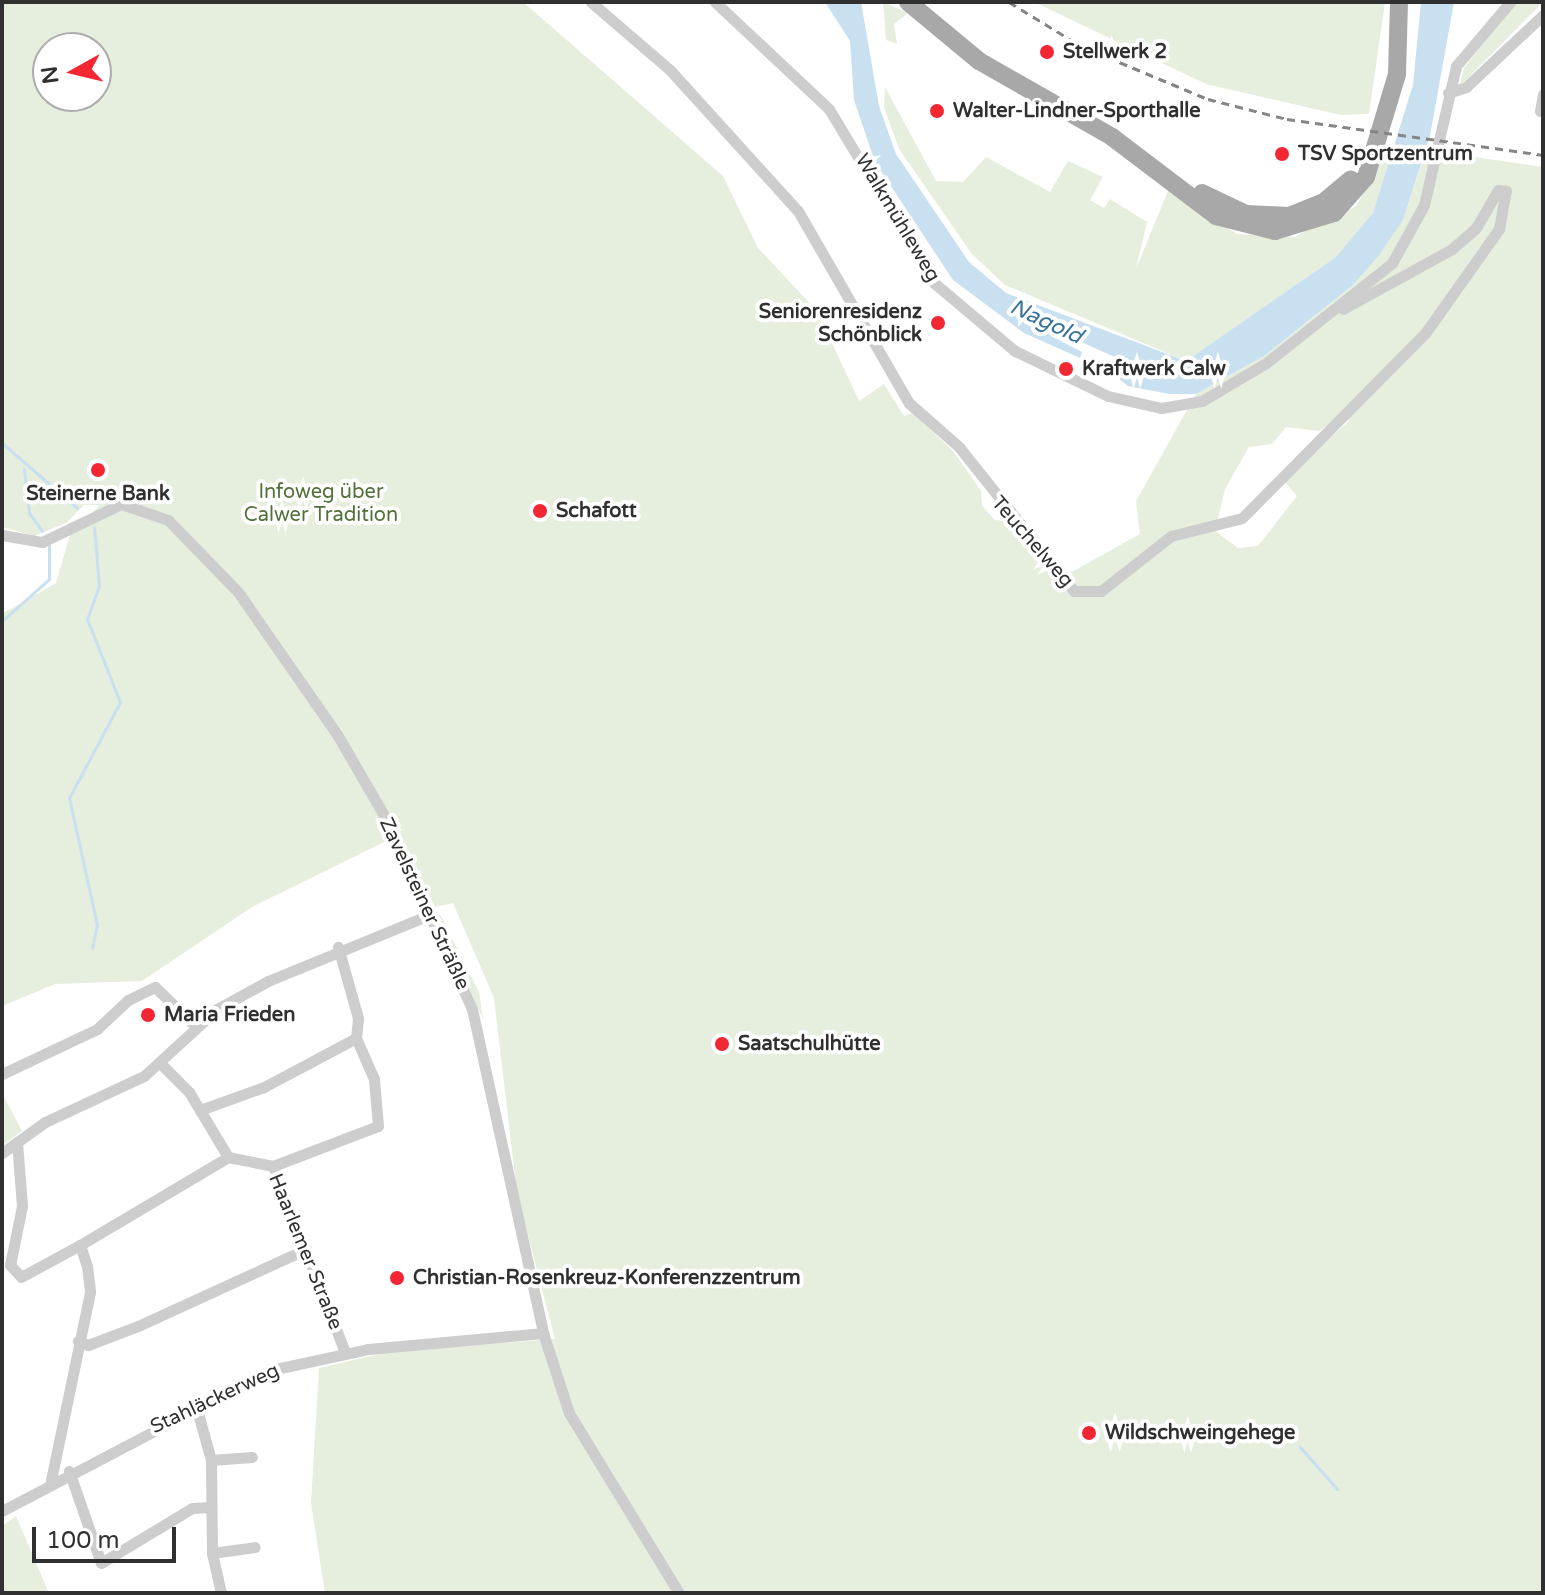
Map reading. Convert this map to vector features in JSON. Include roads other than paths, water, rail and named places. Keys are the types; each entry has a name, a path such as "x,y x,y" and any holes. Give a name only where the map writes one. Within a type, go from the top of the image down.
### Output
{"main road":[{"path":"908,2 979,61 1112,137 1173,181 1268,217 1306,211 1340,192 1372,140 1398,7"}],"street":[{"name":"Teuchelweg","path":"591,2 679,79 798,211 909,403 959,447 1074,591 1101,591 1171,536 1242,518 1426,332 1499,229 1506,191 1498,190 1476,228 1452,249 1343,309"},
{"name":"Walkmühleweg","path":"715,2 829,109 933,282 1002,343 1135,406 1185,408 1343,309 1392,263 1410,235 1456,66 1510,2"},
{"path":"1448,93 1466,87 1543,15"},
{"path":"1540,111 1543,94"},
{"name":"Zavelsteiner Sträßle","path":"2,535 42,542 121,504 168,520 238,592 338,736 431,914 479,1034 543,1333 569,1413 679,1593"},
{"path":"2,1153 161,1064 196,1027 338,947 431,914"},
{"path":"273,1166 378,1126 374,1079 356,1038 358,1018 338,947"},
{"path":"2,1074 97,1029 155,987 196,1027"},
{"path":"200,1110 264,1087 356,1038"},
{"path":"17,1142 22,1206 10,1265 21,1277 228,1157 200,1110 161,1064"},
{"name":"Haarlemer Straße","path":"228,1157 273,1166 345,1353"},
{"path":"51,1481 90,1292 80,1245"},
{"path":"78,1341 88,1345 138,1326 306,1249"},
{"name":"Stahläckerweg","path":"2,1511 69,1471 271,1370 345,1353 543,1333"},
{"path":"196,1406 211,1460 212,1553 221,1593"},
{"path":"211,1460 252,1457"},
{"path":"69,1471 101,1563 192,1508 211,1507"},
{"path":"212,1553 255,1547"}],"water":[{"name":"Nagold","path":"825,2 861,2 879,106 896,154 969,262 1006,293 1186,361 1336,257 1373,213 1413,85 1421,2 1454,2 1430,136 1403,220 1379,255 1353,285 1264,356 1196,394 1169,394 1128,386 1113,374 1126,362 1070,337 1049,335 1082,352 1080,358 1024,333 953,280 875,162 854,100 850,41"}],"waterway":[{"path":"2,443 77,508"},
{"path":"24,469 29,513 42,531"},
{"path":"92,948 97,925 69,798 120,702 87,619 99,586 94,527"},
{"path":"2,621 49,579 49,544"},
{"path":"1300,1447 1337,1489"},
{"path":"2,1587 3,1593"}],"railway":[{"path":"1009,2 1081,46 1208,99 1287,119 1543,155"}],"place":[{"name":"Stellwerk 2","path":"1047,52"},
{"name":"Walter-Lindner-Sporthalle","path":"937,111"},
{"name":"TSV Sportzentrum","path":"1282,154"},
{"name":"Seniorenresidenz Schönblick","path":"938,323"},
{"name":"Kraftwerk Calw","path":"1066,369"},
{"name":"Steinerne Bank","path":"98,470"},
{"name":"Schafott","path":"540,511"},
{"name":"Maria Frieden","path":"148,1015"},
{"name":"Saatschulhütte","path":"722,1044"},
{"name":"Christian-Rosenkreuz-Konferenzzentrum","path":"397,1278"},
{"name":"Wildschweingehege","path":"1089,1433"}],"park label":[{"name":"Infoweg über Calwer Tradition","path":"321,504"}]}
